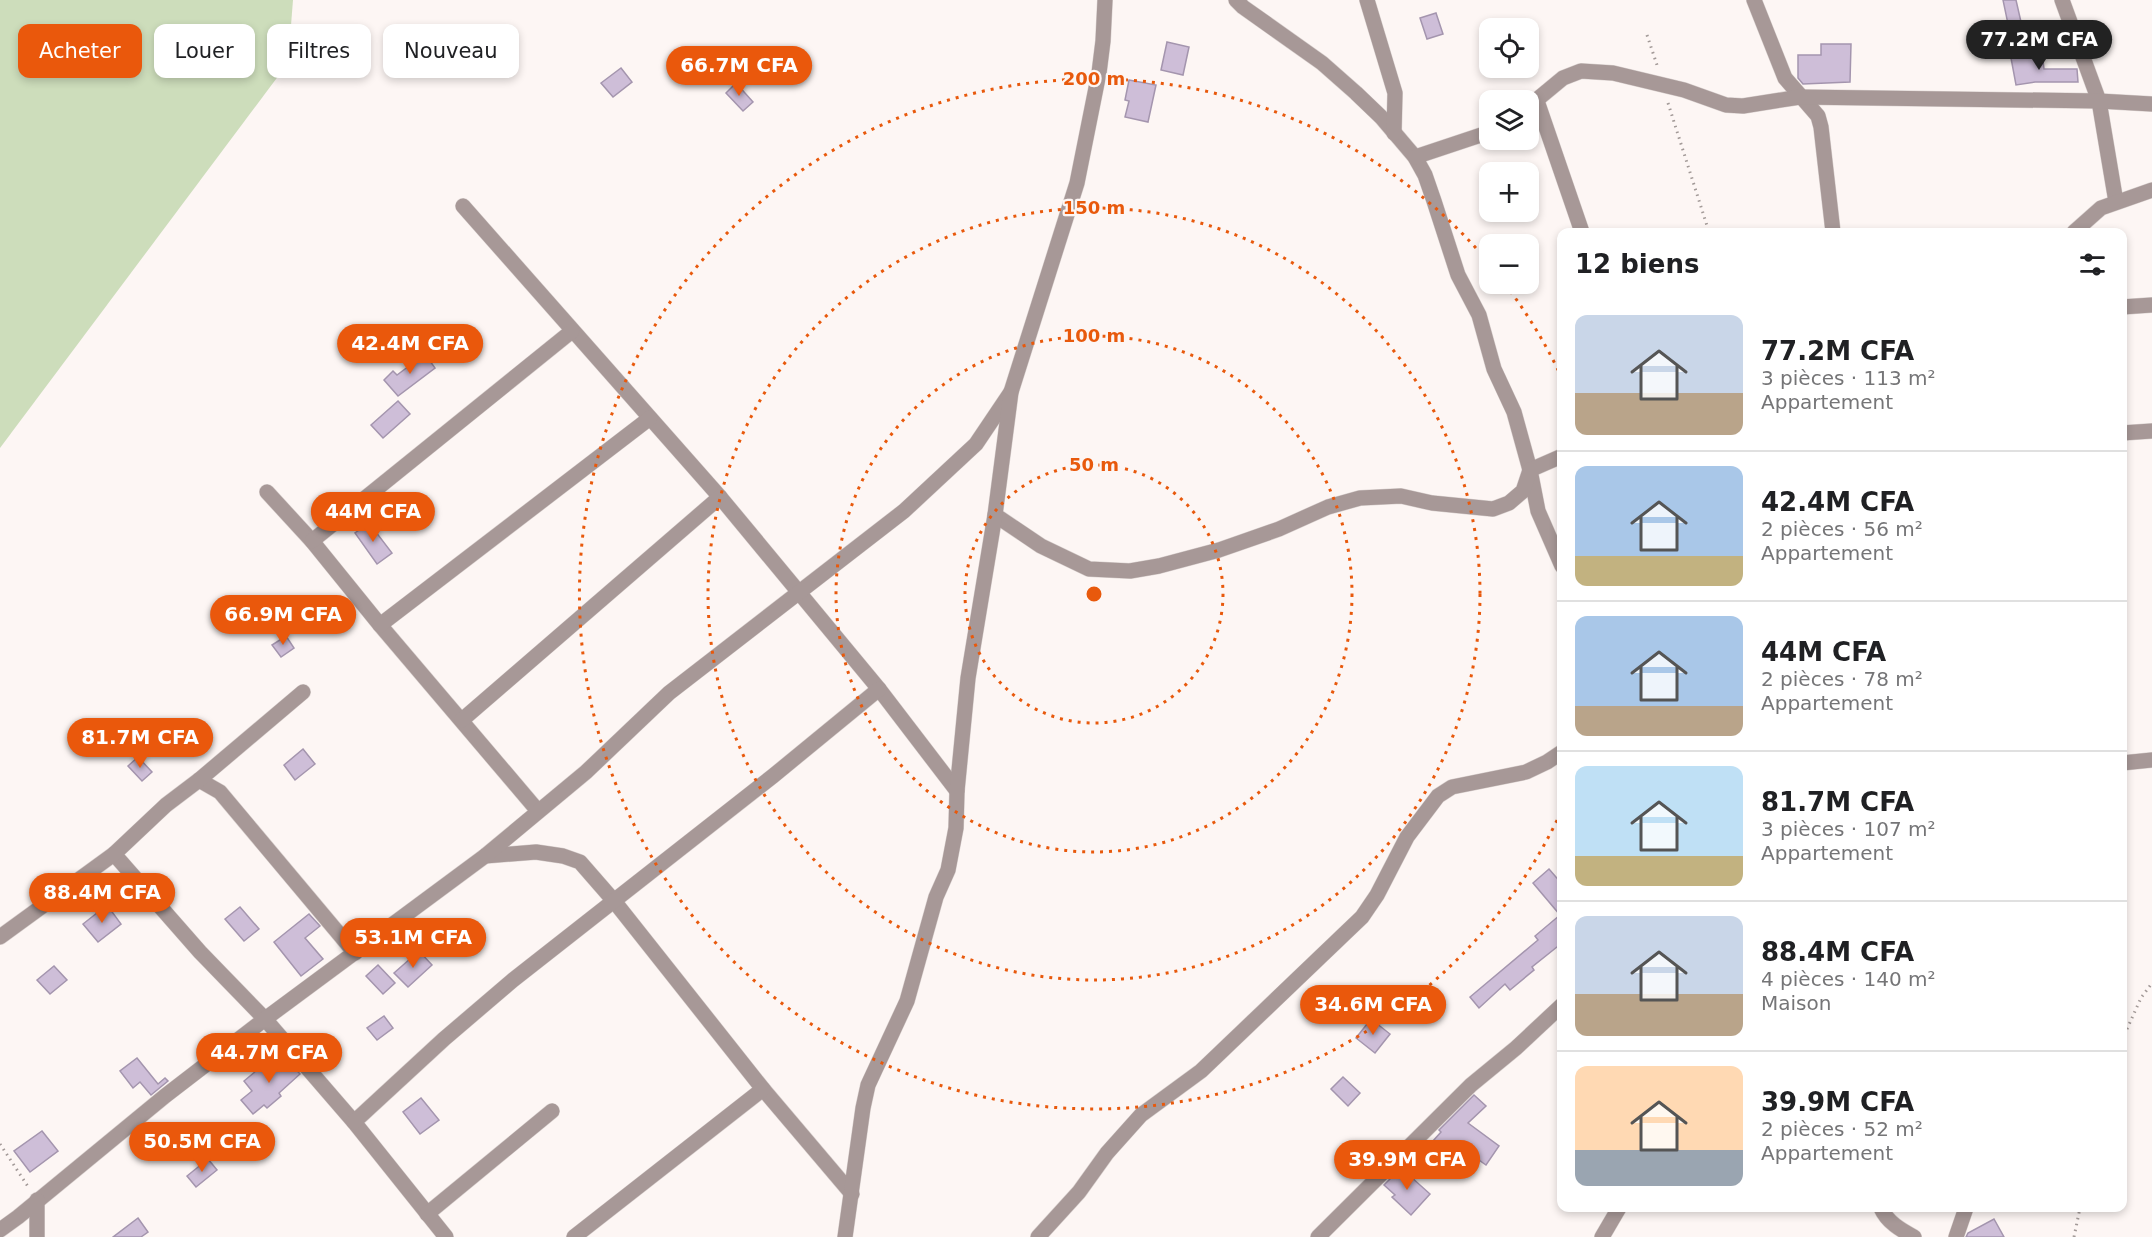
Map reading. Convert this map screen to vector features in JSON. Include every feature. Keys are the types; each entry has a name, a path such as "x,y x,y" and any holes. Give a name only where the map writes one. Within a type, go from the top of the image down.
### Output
{"street":[{"path":"845,1237 868,1085 907,1001 936,897 948,870 956,828 957,791 968,678 995,514 1011,392 1077,183 1099,73 1105,0"},
{"path":"1236,0 1322,63 1356,93 1415,157 1425,175 1458,275 1479,315 1494,369 1514,412 1530,470 1538,511 1557,555"},
{"path":"1367,0 1395,93 1394,133"},
{"path":"1754,0 1785,78 1818,116 1833,228"},
{"path":"2062,0 2099,101 2116,202"},
{"path":"1539,99 1563,78 1581,71 1613,74 1683,90 1726,105 1743,106 1800,97 2099,101 2152,104"},
{"path":"1539,120 1580,228"},
{"path":"1415,157 1479,136"},
{"path":"2078,228 2101,208 2152,190"},
{"path":"463,206 720,497 879,689 957,791"},
{"path":"2127,307 2152,305"},
{"path":"312,541 572,331"},
{"path":"0,1230 165,1096 485,856 586,772 669,693 904,511 976,444 1011,392"},
{"path":"380,625 650,418"},
{"path":"2127,433 2152,431"},
{"path":"995,514 1041,546 1089,569 1130,571 1219,550 1279,529 1328,507 1360,498 1401,496 1443,504 1493,508 1509,503 1523,491 1530,470 1557,458"},
{"path":"267,492 312,541 538,811"},
{"path":"462,720 720,497"},
{"path":"354,1122 461,1024 513,980 614,902 879,689"},
{"path":"0,937 114,854 166,805 303,692"},
{"path":"1038,1237 1079,1192 1107,1153 1142,1115 1201,1071 1362,917 1377,895 1407,837 1438,796 1452,788 1527,772 1557,755"},
{"path":"2127,762 2152,760"},
{"path":"199,780 220,792 355,953"},
{"path":"485,856 536,852 562,856 580,862 762,1089 852,1194"},
{"path":"114,854 200,952 265,1019 354,1122 446,1237"},
{"path":"1318,1237 1471,1085 1516,1048 1557,1010"},
{"path":"573,1237 762,1089"},
{"path":"427,1214 552,1112"},
{"path":"37,1237 38,1200"},
{"path":"1602,1237 1617,1212"},
{"path":"1882,1212 1900,1230 1914,1237"},
{"path":"1956,1237 1965,1212"}],"path":[{"path":"1647,35 1708,228"},
{"path":"2127,1028 2140,998 2152,983"},
{"path":"0,1144 38,1200"},
{"path":"2074,1237 2079,1212"}],"green space":[{"path":"0,0 293,0 291,24 267,24 267,78 277,78 0,448"}],"building":[{"path":"2003,0 2016,0 2021,22 2008,24"},
{"path":"1436,13 1443,34 1427,39 1420,18"},
{"path":"1167,42 1189,47 1183,75 1161,70"},
{"path":"1821,44 1851,44 1850,82 1803,84 1798,78 1798,55 1821,55"},
{"path":"2042,52 2044,69 2077,69 2078,82 2035,82 2016,85 2011,58"},
{"path":"621,68 632,82 613,97 601,83"},
{"path":"1129,80 1156,85 1148,122 1125,117 1129,101 1125,100"},
{"path":"736,83 753,102 743,111 726,93"},
{"path":"425,354 435,368 398,396 384,380 393,371 397,375"},
{"path":"398,401 410,414 383,438 371,425"},
{"path":"369,523 392,553 377,564 355,533"},
{"path":"286,636 294,648 281,657 272,645"},
{"path":"303,749 315,764 295,780 284,765"},
{"path":"138,757 152,772 142,781 128,766"},
{"path":"1549,869 1557,878 1557,911 1533,883"},
{"path":"107,905 121,924 98,942 83,924"},
{"path":"240,907 259,929 244,941 225,919"},
{"path":"309,914 320,926 305,938 323,959 301,976 274,942"},
{"path":"1557,918 1557,947 1532,967 1534,970 1510,990 1505,984 1479,1008 1470,997 1538,940 1535,936"},
{"path":"419,951 432,965 408,987 394,973"},
{"path":"378,965 395,983 383,994 366,976"},
{"path":"54,966 67,980 50,994 37,980"},
{"path":"384,1016 393,1028 377,1040 367,1028"},
{"path":"1371,1019 1390,1034 1375,1053 1356,1038"},
{"path":"283,1055 300,1074 279,1093 281,1096 267,1108 264,1105 253,1114 241,1100 252,1091 244,1081 263,1065 267,1071"},
{"path":"137,1058 158,1084 165,1078 168,1081 151,1095 140,1082 133,1088 120,1071"},
{"path":"1343,1077 1360,1093 1348,1106 1331,1089"},
{"path":"1474,1095 1486,1106 1468,1123 1499,1146 1486,1165 1476,1158 1467,1168 1433,1141 1441,1132 1439,1130"},
{"path":"421,1098 439,1120 420,1134 403,1112"},
{"path":"42,1131 58,1151 30,1172 14,1151"},
{"path":"208,1159 217,1170 196,1187 187,1176"},
{"path":"1401,1168 1430,1194 1411,1215 1392,1197 1395,1195 1384,1185"},
{"path":"138,1218 148,1232 141,1237 113,1237"},
{"path":"1994,1219 2004,1237 1966,1237 1968,1233"}]}
